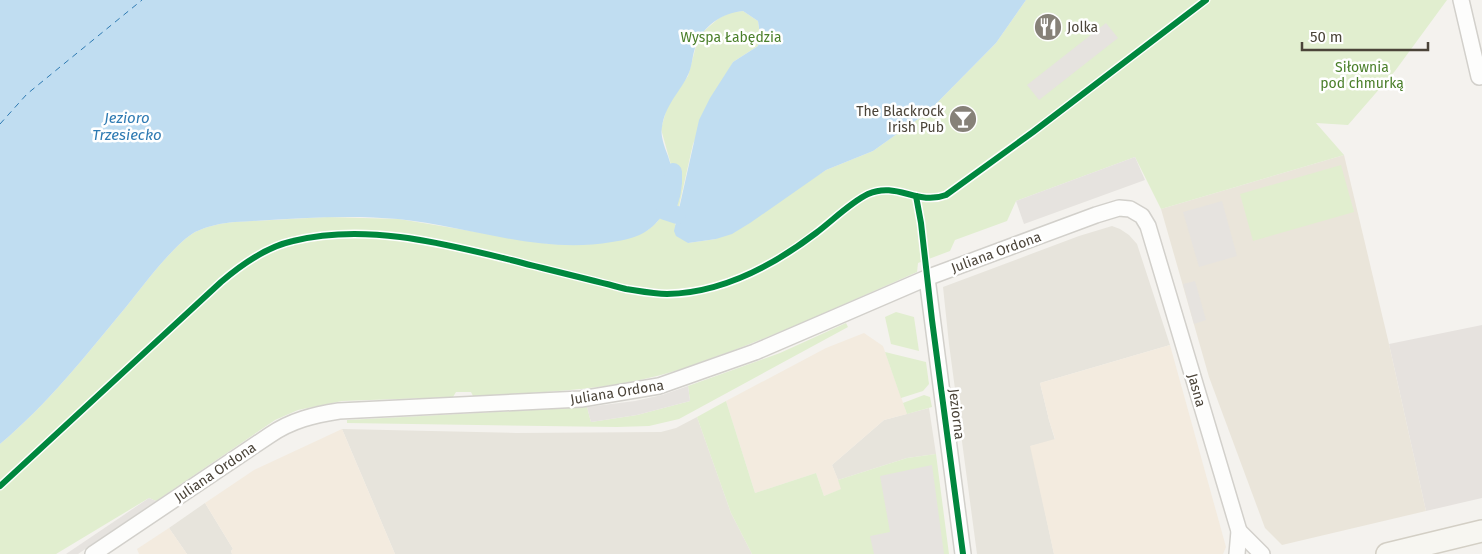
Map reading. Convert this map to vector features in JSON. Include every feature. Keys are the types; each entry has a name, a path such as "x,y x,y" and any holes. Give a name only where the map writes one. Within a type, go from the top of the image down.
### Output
{"street":[{"path":"1461,0 1479,77"},
{"name":"Juliana Ordona","path":"93,554 270,435 293,422 314,415 339,411 581,400 658,386 754,352 927,278 1118,208 1130,208 1142,216 1148,226 1155,248"},
{"name":"Jasna","path":"1155,248 1239,531 1236,554"},
{"name":"Jeziorna","path":"927,278 963,554"},
{"name":"Jasna","path":"1239,531 1262,554"},
{"path":"1387,554 1482,532"}],"shaded area":[{"path":"1106,23 1118,38 1039,100 1027,85"},
{"path":"1344,155 1426,511 1282,545 1265,528 1209,377 1161,209"},
{"path":"1135,157 1145,180 1024,224 1016,201"},
{"path":"1222,201 1237,256 1199,267 1183,212"},
{"path":"1112,226 1129,235 1137,244 1170,345 1040,383 1055,440 1031,446 1054,554 977,554 943,287 1079,236"},
{"path":"1195,281 1206,320 1194,324 1183,284"},
{"path":"1482,325 1482,498 1426,511 1389,344"},
{"path":"864,333 883,346 907,414 884,420 832,465 842,489 824,496 816,473 755,493 726,401 826,348"},
{"path":"1170,345 1226,547 1223,554 1054,554 1030,446 1055,439 1040,383"},
{"path":"688,386 690,401 637,415 591,422 587,407 635,401 662,395"},
{"path":"929,408 936,454 907,458 838,480 832,465 884,420"},
{"path":"697,417 731,513 752,554 395,554 342,429 516,433 661,432 676,428"},
{"path":"342,429 395,554 232,554 231,551 233,549 205,503 254,470"},
{"path":"932,465 944,554 874,554 870,536 890,532 880,476"},
{"path":"149,498 156,501 78,554 66,554"},
{"path":"205,503 233,549 231,551 232,554 187,554 169,528"},
{"path":"169,528 187,554 139,554 137,549"}],"green space":[{"path":"1026,0 1447,0 1395,71 1348,125 1316,123 1344,155 1161,209 1135,157 1016,201 1007,221 955,240 950,251 918,263 917,272 777,333 684,368 634,381 589,388 473,396 471,392 456,392 453,397 342,401 298,410 275,420 156,501 149,498 56,554 0,554 0,444 18,429 50,396 159,266 195,232 215,225 235,222 327,217 399,219 550,244 579,245 648,230 665,211 670,202 674,186 673,172 661,129 668,104 688,76 696,46 704,31 719,18 731,12 743,11 758,21 760,35 758,46 733,62 693,144 675,224 688,243 716,239 826,170 873,151 928,112 996,43"},
{"path":"1341,165 1354,212 1253,241 1240,194"},
{"path":"896,312 914,317 919,351 891,344 885,317"},
{"path":"846,323 848,327 679,419 649,426 347,423 347,420 587,407 591,422 637,415 690,401 688,386 780,353"},
{"path":"885,352 926,362 929,384 923,391 901,398"},
{"path":"924,395 930,397 932,407 907,414 903,403"},
{"path":"726,401 755,493 816,473 824,496 841,489 838,480 907,458 936,454 949,554 752,554 731,513 697,417"}],"water":[{"name":"Jezioro Trzesiecko","path":"0,0 1026,0 996,43 928,112 873,151 826,170 750,223 732,234 716,239 688,243 676,236 674,231 699,120 710,98 733,62 758,46 760,34 758,21 743,11 720,18 702,33 698,40 689,74 669,106 662,127 662,138 674,178 673,192 665,211 657,222 644,233 635,237 585,245 558,245 505,238 398,219 357,217 317,217 235,222 215,225 195,232 168,256 66,378 18,429 0,444"}],"waterway":[{"path":"673,172 672,192 665,211 677,215"}],"ferry route":[{"path":"0,124 27,94 142,0"}],"cycle path":[{"path":"0,486 221,282 237,269 273,247 320,236 348,234 403,237 458,247 626,289 667,294 708,289 746,275 783,256 868,194 888,190 926,198 946,195 1033,132 1206,0"},
{"path":"916,196 963,554"}],"place":[{"name":"Jolka","path":"1048,27"},
{"name":"The Blackrock Irish Pub","path":"963,119"}],"park label":[{"name":"Wyspa Łabędzia","path":"731,37"},
{"name":"Siłownia pod chmurką","path":"1362,76"}]}
